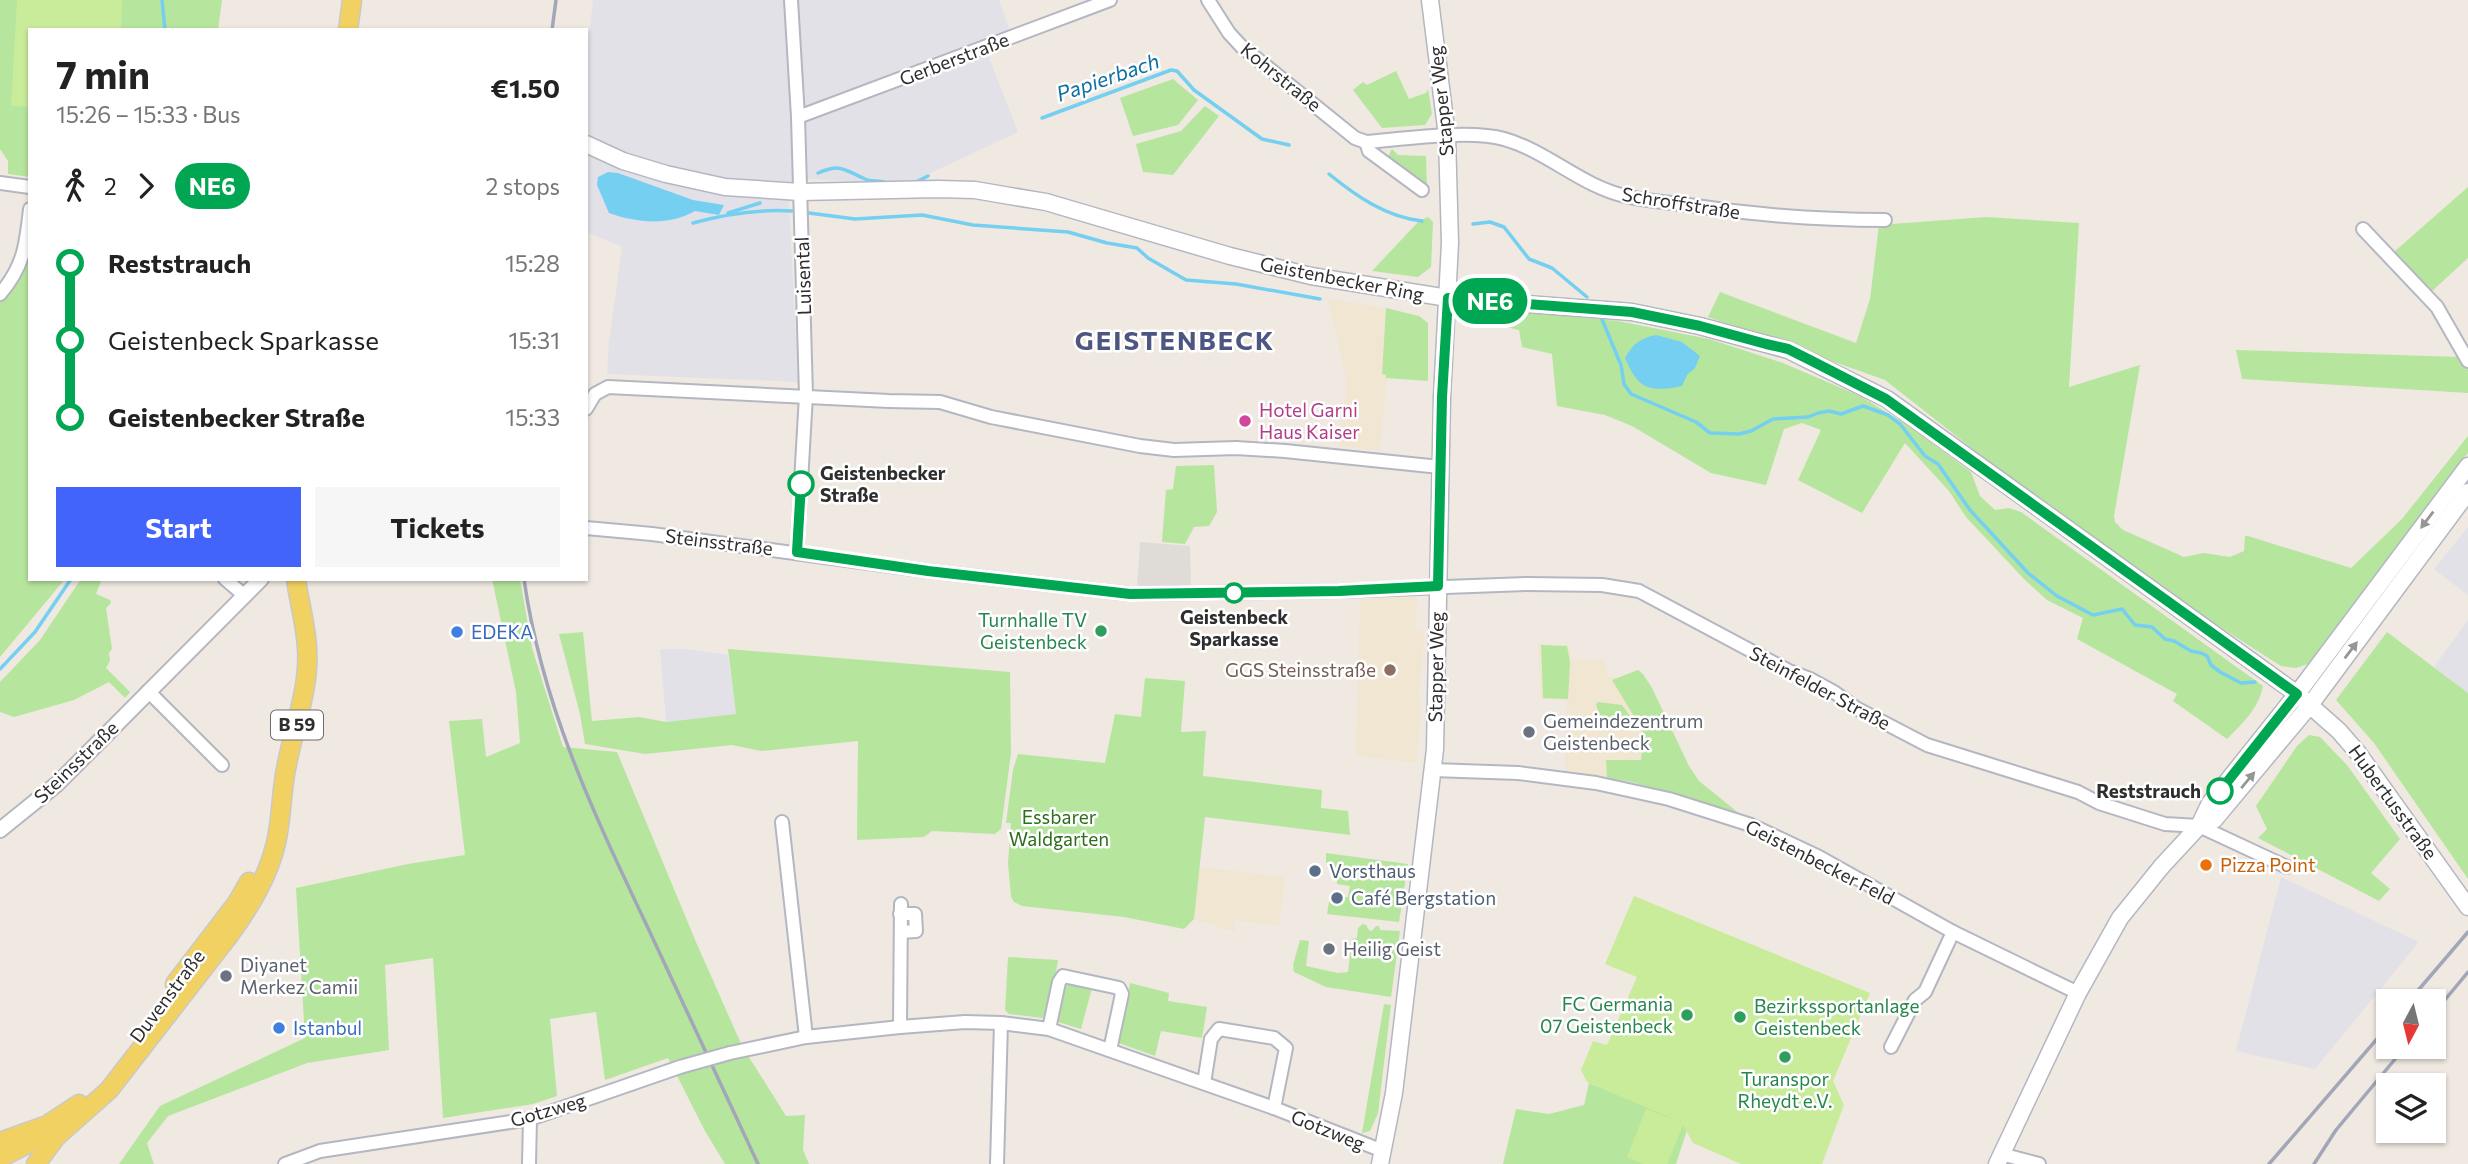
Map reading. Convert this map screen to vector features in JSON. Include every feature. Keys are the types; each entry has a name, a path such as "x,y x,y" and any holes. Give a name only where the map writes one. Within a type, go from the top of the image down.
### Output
{"main road":[{"path":"348,28 352,0"},
{"name":"Stapper Weg","path":"1382,1157 1394,1093 1433,770 1442,397 1450,243 1447,136 1430,0"},
{"name":"Geistenbecker Ring","path":"588,145 623,161 695,182 759,191 975,190 1077,210 1277,269 1382,289 1448,298 1632,312 1713,329 1788,349 1886,399 2310,705"},
{"path":"1999,1159 2078,993 2120,918 2199,826 2210,803 2297,694 2468,466"},
{"path":"2199,826 2214,820 2310,705 2468,492"},
{"name":"Duvenstraße","path":"75,1120 109,1090 248,909 261,884 276,843 280,801 307,664 296,581"},
{"name":"Hubertusstraße","path":"2310,705 2358,752 2468,907"},
{"name":"Duvenstraße","path":"0,1142 47,1125 69,1112 103,1081 237,903 252,878 280,801"},
{"name":"B 59","path":"0,1158 75,1120"},
{"name":"B 59","path":"36,1164 56,1137 75,1120"}],"street":[{"name":"Luisental","path":"791,0 798,117 806,395 797,552"},
{"name":"Gerberstraße","path":"798,117 1110,0"},
{"name":"Kohrstraße","path":"1208,0 1229,33 1241,46 1355,138 1366,142 1369,151 1422,190"},
{"path":"1366,142 1447,136"},
{"name":"Schroffstraße","path":"1447,136 1503,139 1599,187 1624,196 1746,214 1834,220 1885,220"},
{"path":"0,183 28,187"},
{"path":"0,295 13,280 23,258 28,223"},
{"path":"2363,229 2437,307 2468,361"},
{"path":"588,406 595,394 608,387 940,402 990,417 1140,446 1184,450 1273,450 1440,467"},
{"name":"Steinsstraße","path":"588,528 1130,594 1339,591 1438,586"},
{"path":"227,581 245,596"},
{"name":"Steinsstraße","path":"0,830 57,784 259,581"},
{"name":"Steinfelder Straße","path":"1438,586 1587,584 1639,591 1788,671 1834,691 1856,708 1927,745 2078,792 2099,803 2165,824 2199,826"},
{"path":"148,691 222,765"},
{"name":"Geistenbecker Feld","path":"1433,770 1518,774 1596,783 1669,799 1751,825 1811,853 1953,932 2078,993"},
{"path":"782,822 806,1037"},
{"path":"2199,826 2287,867"},
{"path":"900,1027 901,909"},
{"path":"1891,1047 1914,1000 1925,992 1953,932"},
{"path":"1049,1029 1059,982 1063,976 1119,988 1122,995 1110,1050"},
{"name":"Gotzweg","path":"285,1164 320,1152 530,1119 680,1067 806,1037 965,1022 1049,1029 1274,1108 1382,1157"},
{"path":"998,1164 1001,1023"},
{"name":"Gotzweg","path":"1204,1083 1211,1039 1219,1029 1274,1038 1286,1048 1274,1108"},
{"path":"529,1164 530,1119"},
{"path":"1999,1159 2039,1164"}],"shaded area":[{"path":"593,0 999,0 1009,28 988,55 1018,132 905,185 810,179 788,185 798,382 607,374 622,247 588,233 588,43"},
{"path":"1328,299 1386,308 1382,374 1387,375 1380,450 1340,446 1347,381"},
{"path":"2468,527 2468,595 2434,569"},
{"path":"1140,542 1190,546 1191,587 1137,588"},
{"name":"GGS Steinsstraße","path":"1417,597 1416,631 1424,631 1424,642 1418,698 1421,699 1417,763 1356,756 1360,599"},
{"path":"2468,620 2468,693 2434,667"},
{"path":"1538,644 1569,645 1572,660 1603,659 1609,677 1624,678 1638,671 1648,766 1630,782 1565,770 1567,700 1541,699"},
{"path":"660,649 687,649 728,655 736,714 666,722"},
{"path":"1200,867 1285,877 1279,926 1235,920 1234,932 1194,919"},
{"path":"2281,877 2419,942 2381,989 2376,989 2376,995 2315,1069 2236,1051"}],"green space":[{"path":"0,0 222,0 218,28 28,28 28,177 8,174 8,161 0,149"},
{"path":"17,0 122,0 121,28 28,28 28,107 11,106"},
{"path":"1396,71 1409,99 1426,93 1428,89 1432,114 1425,125 1382,128 1353,90 1363,82 1367,85"},
{"path":"1173,79 1198,100 1178,125 1133,136 1120,98"},
{"path":"1205,106 1219,116 1173,175 1143,172 1136,144 1181,131"},
{"path":"1392,149 1398,155 1426,156 1427,188 1387,158"},
{"path":"2468,187 2468,258 2431,292 2394,252"},
{"path":"1428,217 1433,222 1431,267 1418,277 1372,271 1419,221"},
{"path":"1986,217 2079,223 2069,387 2140,365 2114,516 2115,522 2123,530 2184,557 2204,553 2230,557 2244,551 2245,536 2248,536 2351,568 2402,519 2468,436 2468,453 2308,664 2296,668 2281,666 2195,611 1983,457 1885,380 1708,317 1720,292 1856,343 1870,299 1879,225"},
{"path":"28,260 28,581 63,581 0,657 0,301 16,283"},
{"path":"1466,307 1618,321 1709,339 1783,363 1860,396 1906,424 1971,472 1980,496 1995,510 2009,508 2021,512 2263,686 2258,701 2227,739 2173,701 2177,694 2077,639 2083,618 2047,600 2025,580 1966,517 1949,491 1905,443 1862,513 1798,480 1821,430 1802,423 1784,429 1766,485 1711,473 1632,426 1605,415 1557,406 1552,354 1522,347 1519,330 1466,318"},
{"path":"1386,308 1419,316 1428,323 1428,381 1386,378 1386,375 1382,374"},
{"path":"2236,350 2461,357 2468,370 2468,393 2242,379"},
{"path":"1214,465 1217,512 1209,526 1194,527 1185,544 1162,542 1166,490 1173,489 1176,466"},
{"path":"80,581 101,581 96,594 111,603 106,608 112,649 106,668 130,692 125,698 109,682 74,700 14,717 0,712 0,682 40,640"},
{"path":"492,581 520,581 532,648 563,747 617,752 742,1046 786,1116 805,1115 803,1150 809,1164 725,1164 668,1058 605,1080 596,1012 550,1019 557,1096 533,1104 443,1118 433,958 385,965 389,1050 307,1063 168,1116 147,1143 154,1164 119,1164 160,1106 305,1038 296,888 465,855 449,721 482,719 486,757 520,743 516,692"},
{"path":"583,632 592,721 639,717 666,722 736,714 728,649 1010,672 1011,753 1001,829 995,834 932,831 924,837 857,840 858,741 761,751 732,745 645,754 585,744 559,634"},
{"path":"2387,632 2468,693 2468,879 2374,743 2336,700"},
{"path":"1541,645 1567,646 1570,662 1568,699 1543,698"},
{"path":"1638,670 1652,688 1689,766 1699,781 1741,815 1632,782 1607,778 1606,760 1641,760 1643,731 1612,680"},
{"name":"Essbarer Waldgarten","path":"1145,678 1185,681 1181,732 1206,731 1203,776 1322,790 1321,808 1348,811 1350,835 1205,817 1194,919 1184,929 1124,917 1022,906 1014,902 1011,897 1008,863 1011,823 1006,823 1013,770 1018,754 1105,763 1115,714 1141,717"},
{"path":"1596,704 1622,705 1635,726 1603,727"},
{"path":"2309,735 2320,737 2347,765 2400,839 2371,873 2390,889 2379,901 2258,838 2267,829 2256,806 2297,746"},
{"path":"1326,853 1408,864 1399,922 1327,914 1329,902 1343,904 1344,897 1348,897 1350,886 1337,884 1337,880 1332,879 1333,865 1326,863"},
{"name":"Bezirkssportanlage Geistenbeck","path":"1634,896 1870,993 1833,1081 1844,1105 1822,1164 1741,1164 1693,1143 1683,1125 1667,1164 1643,1164 1627,1157 1646,1109 1683,1123 1587,1082 1581,1070 1593,1041 1607,1045 1637,977 1605,964"},
{"path":"1363,924 1372,931 1379,926 1380,930 1400,931 1391,997 1326,987 1294,972 1293,965 1300,940 1309,941 1306,966 1338,973 1348,972 1352,939 1357,938 1358,928"},
{"path":"1008,957 1058,960 1048,1016 1043,1018 1009,1014 1005,1010"},
{"path":"1068,982 1092,988 1081,1029 1058,1022 1055,1017 1063,986"},
{"path":"1130,983 1169,993 1168,1001 1207,1007 1202,1038 1161,1031 1155,1056 1119,1043 1117,1039"},
{"path":"1384,1004 1391,1005 1378,1113 1370,1131 1362,1133"},
{"path":"1589,1083 1685,1122 1687,1130 1676,1164 1503,1164 1516,1109 1549,1114 1584,1105"}],"water":[{"path":"608,172 618,173 693,200 724,205 719,215 695,211 664,221 642,221 609,213 597,185 598,177"},
{"path":"1656,335 1682,342 1700,356 1682,386 1661,389 1646,386 1630,368 1625,358 1631,349 1641,340"}],"waterway":[{"path":"162,0 165,28"},
{"name":"Papierbach","path":"1042,118 1171,70 1177,71 1194,90 1262,139 1289,145"},
{"name":"Papierbach","path":"818,173 838,168 868,180 887,183"},
{"name":"Papierbach","path":"1329,174 1372,204 1396,215 1422,221"},
{"name":"Papierbach","path":"914,183 928,176"},
{"name":"Papierbach","path":"728,213 760,203"},
{"path":"693,223 742,213 792,211"},
{"path":"809,213 855,219 922,215 973,225 1068,232 1137,248 1148,258 1186,280 1236,284 1320,299"},
{"name":"Papierbach","path":"1473,224 1490,222 1504,227 1529,259 1552,268 1587,297"},
{"name":"Papierbach","path":"1601,317 1621,365 1624,384 1631,394 1696,422 1710,433 1739,434 1773,419 1808,417 1829,411 1841,414 1863,406 1888,415 1900,424 1925,456 1938,464 1970,510 2028,573 2057,596 2093,615 2122,609 2135,625 2152,627 2165,639 2207,656 2211,665 2220,672 2241,683 2255,682"},
{"path":"0,669 35,632 70,581"}],"railway":[{"path":"552,28 556,0"},
{"path":"524,581 543,671 572,758 608,843 758,1164"},
{"path":"2419,989 2468,932"},
{"path":"2446,999 2468,972"},
{"path":"2269,1164 2376,1040"},
{"path":"2314,1164 2336,1130 2395,1059"}],"bus line":[{"name":"NE6","path":"801,484 797,552 928,571 1130,594 1339,591 1438,586 1442,397 1448,298 1632,312 1700,326 1788,349 1886,399 2297,694 2220,791"}],"place":[{"name":"Hotel Garni Haus Kaiser","path":"1245,421"},
{"name":"Geistenbecker Straße","path":"801,484"},
{"name":"Geistenbeck Sparkasse","path":"1234,593"},
{"name":"Turnhalle TV Geistenbeck","path":"1101,631"},
{"name":"EDEKA","path":"457,632"},
{"name":"GGS Steinsstraße","path":"1390,670"},
{"name":"Gemeindezentrum Geistenbeck","path":"1529,732"},
{"name":"Reststrauch","path":"2220,791"},
{"name":"Pizza Point","path":"2206,865"},
{"name":"Vorsthaus","path":"1315,871"},
{"name":"Café Bergstation","path":"1337,898"},
{"name":"Heilig Geist","path":"1329,949"},
{"name":"Diyanet Merkez Camii","path":"226,976"},
{"name":"FC Germania 07 Geistenbeck","path":"1687,1015"},
{"name":"Bezirkssportanlage Geistenbeck","path":"1740,1017"},
{"name":"Istanbul","path":"279,1028"},
{"name":"Turanspor Rheydt e.V.","path":"1785,1057"}],"district":[{"name":"GEISTENBECK","path":"1175,341"}]}
